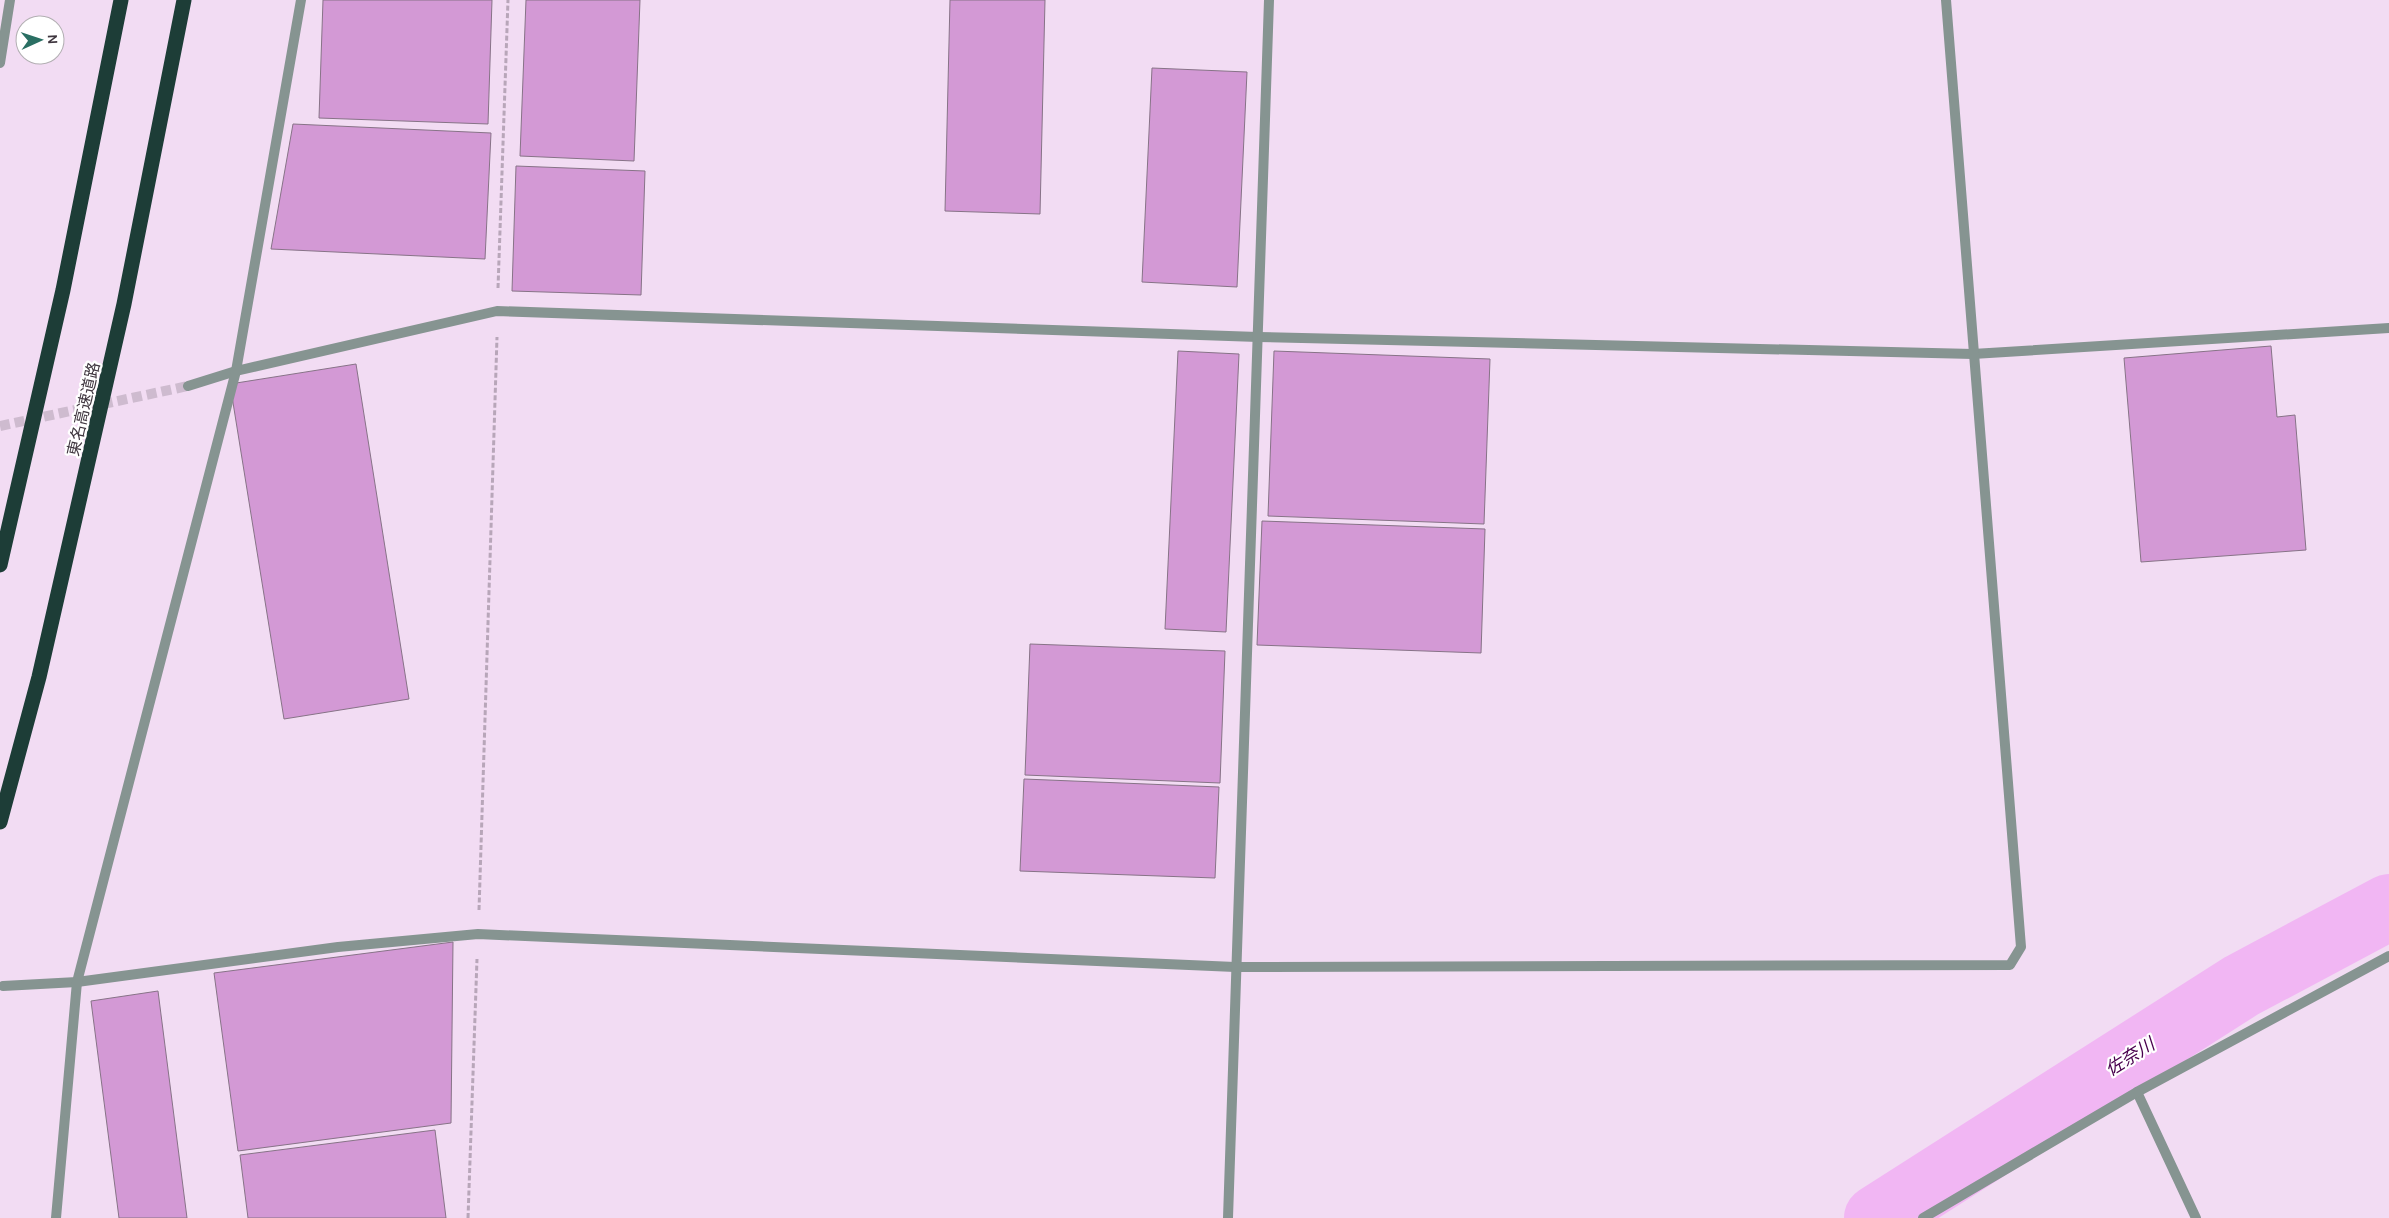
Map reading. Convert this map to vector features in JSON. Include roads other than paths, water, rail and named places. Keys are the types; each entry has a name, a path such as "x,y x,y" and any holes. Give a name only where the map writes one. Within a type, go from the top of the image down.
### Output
{"highway":[{"path":"0,565 63,290 121,0"},
{"name":"東名高速道路","path":"0,822 39,678 124,304 177,46 184,0"}],"street":[{"path":"0,64 10,0"},
{"path":"56,1218 77,982 236,372 301,0"},
{"path":"1228,1218 1269,0"},
{"path":"3,986 77,982 338,947 478,934 1235,967 2010,965 2021,948 1946,0"},
{"path":"188,386 236,372 498,311 1258,337 1973,354 2389,328"},
{"path":"1923,1218 2137,1092 2389,956"},
{"path":"2137,1092 2196,1218"}],"waterway":[{"name":"佐奈川","path":"1877,1218 2241,986 2389,907"}],"tunnel":[{"path":"0,426 188,386"}]}
